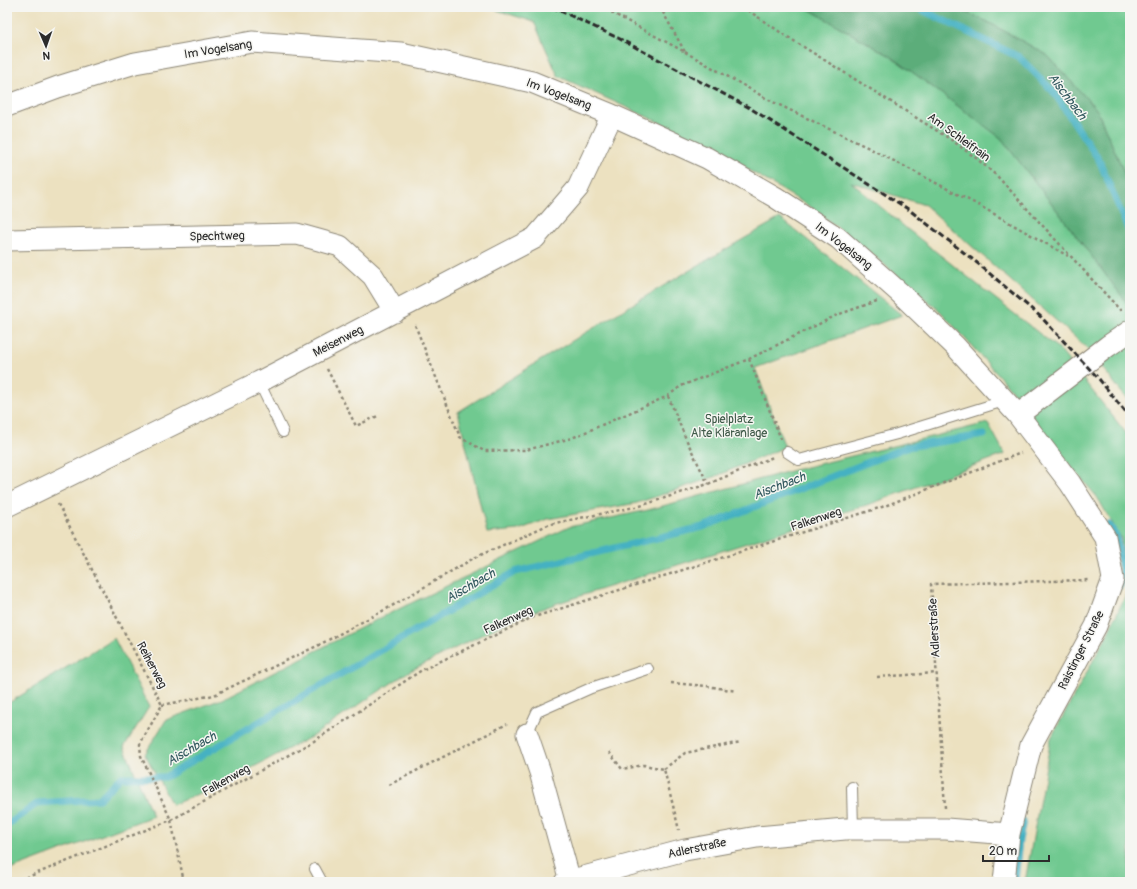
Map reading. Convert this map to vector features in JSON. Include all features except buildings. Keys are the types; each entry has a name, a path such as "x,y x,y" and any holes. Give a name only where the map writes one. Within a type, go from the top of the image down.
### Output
{"street":[{"name":"Im Vogelsang","path":"7,106 58,87 135,63 252,42 401,53 532,82 612,115 707,158 775,197 838,238 900,293 955,346 1011,408"},
{"name":"Meisenweg","path":"7,506 259,382 535,238 578,188 612,115"},
{"name":"Spechtweg","path":"7,240 297,234 340,246 373,276 401,308"},
{"path":"1113,579 1105,537 1070,483 1011,408 1108,346 1128,324"},
{"name":"Raistinger Straße","path":"1004,882 1009,834 1031,745 1096,626 1113,579"},
{"name":"Adlerstraße","path":"528,734 540,772 568,881 684,850 757,837 853,830 946,829 1009,834"}],"lane":[{"path":"259,382 283,432"},
{"path":"787,452 799,460 897,434 1011,408"},
{"path":"528,734 537,712 591,688 648,669"},
{"path":"852,787 853,830"},
{"path":"315,869 322,882"}],"path":[{"path":"601,7 685,52 769,100 885,156 980,206 1071,258"},
{"path":"660,7 685,52"},
{"name":"Am Schleifrain","path":"743,7 783,34 950,139 976,158 998,177 1071,258 1105,293 1128,324"},
{"path":"401,308 460,437 484,452 526,450 572,438 668,396 681,386 749,359 837,315 900,293"},
{"path":"318,351 356,426 378,416"},
{"path":"162,705 214,695 318,646 390,607 474,558 550,524 640,506 708,484 787,452 749,359"},
{"path":"668,396 708,484"},
{"name":"Falkenweg","path":"14,882 171,820 314,741 422,670 531,618 882,507 1040,445"},
{"name":"Reiherweg","path":"48,486 162,705 140,744 141,756 171,820 184,882"},
{"name":"Adlerstraße","path":"946,829 931,584 1113,579"},
{"path":"877,677 937,673"},
{"path":"671,683 708,686 736,691"},
{"path":"389,785 511,722 528,734"},
{"path":"609,752 622,769 644,765 664,769 685,753 741,742"},
{"path":"664,769 684,850"}],"green space":[{"path":"487,7 805,7 892,57 1001,138 1130,307 1130,403 1086,347 925,205 851,182 906,228 1059,349 1130,438 1130,882 1025,882 1051,738 1106,637 1128,590 1121,538 1097,497 1068,463 1008,386 940,311 867,250 812,208 702,142 558,76 534,22"},
{"path":"805,7 953,7 986,21 1047,55 1097,110 1130,186 1130,307 1001,138 892,57"},
{"path":"953,7 1130,7 1130,186 1097,110 1047,55 986,21"},
{"name":"Spielplatz Alte Kläranlage","path":"780,218 902,315 755,368 785,447 714,477 637,503 548,519 518,530 487,533 458,412 618,313"},
{"path":"988,423 1005,454 873,503 558,603 513,619 408,672 311,737 221,784 172,805 145,754 166,720 222,699 376,620 569,527 648,510 794,470"},
{"path":"114,638 149,707 124,747 153,816 7,871 7,704"}],"waterway":[{"name":"Aischbach","path":"916,7 1019,57 1053,91 1099,160 1130,234"},
{"name":"Aischbach","path":"7,825 38,803 99,799 121,777 165,777 515,572 703,527 907,447 984,435"},
{"path":"1109,525 1116,535 1123,577 1120,586"},
{"path":"1015,882 1019,840 1023,821"}],"railway":[{"path":"552,7 618,38 750,108 908,209 976,262 1041,317 1099,379 1130,418"}]}
